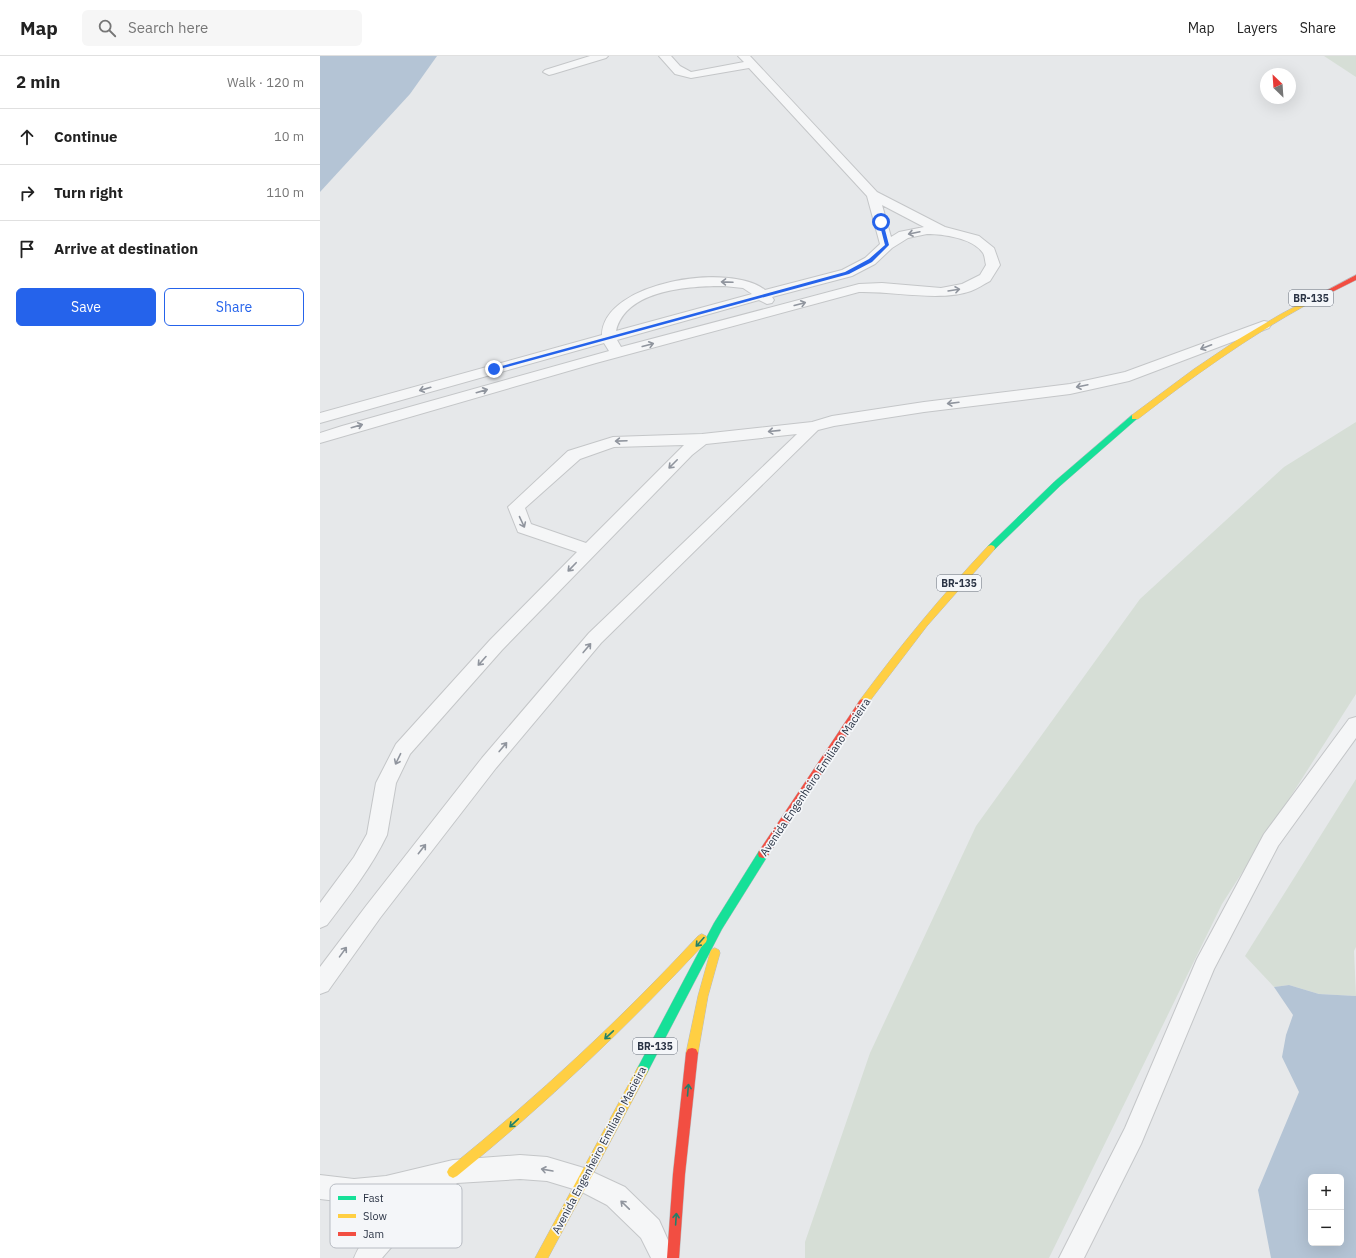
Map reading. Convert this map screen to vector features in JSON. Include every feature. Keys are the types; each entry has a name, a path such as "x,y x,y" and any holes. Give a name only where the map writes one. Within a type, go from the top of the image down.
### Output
{"highway":[{"name":"Avenida Engenheiro Emiliano Macieira","path":"542,1258 726,913 844,729 909,641 968,573 1050,489 1118,431 1199,369 1268,323 1312,298 1356,277"},
{"path":"453,1172 508,1129 656,992 726,913"},
{"path":"673,1258 679,1174 691,1058 703,996 726,913"}],"lane":[{"path":"549,72 602,56"},
{"path":"320,438 354,426 859,288 882,287 941,292 966,288 985,278 993,265 989,251 974,239 942,230 872,195 748,60 691,75 682,74 676,71 665,56"},
{"path":"872,195 887,245"},
{"path":"320,418 847,273 870,260 887,245 904,235 927,230 942,230"},
{"path":"618,353 608,338 609,326 620,310 638,297 662,288 679,284 730,282 750,286 763,295 775,310"},
{"path":"589,550 524,528 516,507 574,455 613,442 702,439 813,427 832,421 924,407 1070,388 1129,376 1268,323"},
{"path":"320,984 373,912 489,763 595,638 813,427"},
{"path":"320,919 361,863 377,835 386,784 403,749 496,645 686,451 702,439"},
{"path":"1071,1258 1133,1136 1205,966 1271,840 1356,724"},
{"path":"403,1184 453,1172 520,1168 547,1169 584,1180 616,1196 650,1229 664,1258"},
{"path":"440,1184 453,1172"},
{"path":"320,1187 330,1188"},
{"path":"366,1258 374,1248"}],"shaded area":[{"path":"1324,56 1356,56 1356,77"},
{"path":"1356,422 1356,694 1222,904 1049,1258 805,1258 805,1242 870,1053 976,826 1140,599 1284,467"},
{"path":"1356,779 1356,947 1354,951 1356,996 1319,994 1289,985 1274,987 1245,956"}],"water":[{"path":"320,56 437,56 410,94 320,192"},
{"path":"1289,985 1319,994 1356,996 1356,1258 1271,1258 1258,1190 1299,1092 1282,1057 1286,1035 1293,1015 1274,987"}],"traffic: fast":[{"path":"991,548 1057,484 1135,417"},
{"path":"642,1071 718,926 763,854"}],"traffic: slow":[{"path":"1135,417 1218,356 1261,328 1306,303"},
{"path":"863,703 924,624 991,548"},
{"path":"453,1172 519,1118 582,1061 673,971 702,939"},
{"path":"692,1053 703,996 715,953"},
{"path":"541,1258 642,1071"}],"traffic: jam":[{"path":"1306,303 1356,277"},
{"path":"763,854 863,703"},
{"path":"673,1258 679,1174 692,1053"}],"route":[{"path":"494,369 717,307 847,273 879,254 887,245 881,222"}]}
